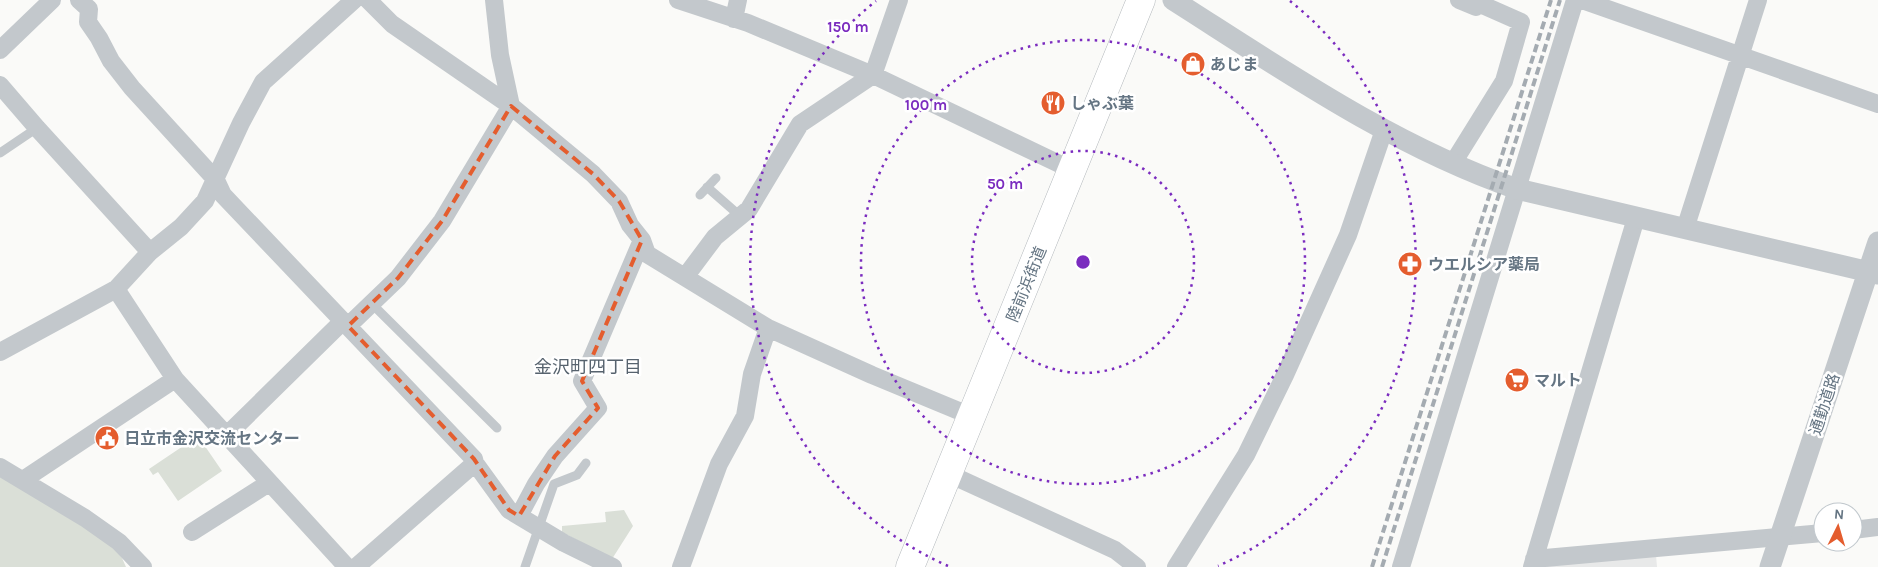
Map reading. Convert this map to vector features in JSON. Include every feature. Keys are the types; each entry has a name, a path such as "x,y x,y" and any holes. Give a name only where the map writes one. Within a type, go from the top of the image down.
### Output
{"highway":[{"name":"陸前浜街道","path":"910,567 1140,0"}],"street":[{"path":"0,50 52,0"},
{"path":"80,0 89,9 88,22 111,61 132,88 216,180 223,195 474,459 509,510 564,543 613,567"},
{"path":"0,352 116,290 150,252 181,227 206,201 241,123 263,82 354,0"},
{"path":"368,0 400,29 511,106 593,174 619,201 630,225 642,240 647,254 768,328 872,375 971,416"},
{"path":"226,436 345,324 372,304 398,278 442,222 511,106 500,55 494,0"},
{"path":"678,0 748,23 873,75 1072,170"},
{"path":"734,19 738,0"},
{"path":"686,278 715,236 749,209 800,124 873,75 899,0"},
{"path":"1173,0 1301,81 1384,130 1480,176 1517,189 1873,273"},
{"path":"1453,163 1504,81 1521,22 1479,2 1476,7 1459,0"},
{"path":"1401,567 1576,0"},
{"path":"1582,0 1878,104"},
{"path":"1686,229 1758,0"},
{"path":"0,85 150,252"},
{"path":"1176,567 1246,455 1285,375 1348,235 1384,130"},
{"path":"1636,218 1533,563 1813,534"},
{"path":"519,516 536,484 555,456 598,408 582,381 642,240"},
{"name":"通勤道路","path":"1770,567 1873,273 1878,242"},
{"path":"116,290 175,379 347,567"},
{"path":"681,567 719,464 745,416 752,374 768,328"},
{"path":"23,480 175,379"},
{"path":"356,567 475,463"},
{"path":"0,466 86,518 119,542 143,567"},
{"path":"948,474 1115,550 1136,567"},
{"path":"192,532 269,483"},
{"path":"1863,529 1878,527"}],"lane":[{"path":"0,153 37,128"},
{"path":"700,195 716,178"},
{"path":"707,187 740,216"},
{"path":"372,304 497,428"},
{"path":"525,567 554,484 577,475 586,463"}],"highlighted area":[{"path":"511,106 593,174 619,201 642,240 582,381 598,408 555,456 519,516 509,510 474,459 348,326 398,278 442,221"}],"shaded area":[{"path":"198,436 222,471 178,501 158,472 153,475 149,469"},
{"path":"0,476 109,542 122,558 126,567 0,567"},
{"path":"624,510 633,526 612,559 562,532 562,526 606,522 605,512"},
{"path":"1656,555 1657,567 1538,567"}],"railway":[{"path":"1372,567 1551,0"},
{"path":"1382,567 1560,0"}],"place":[{"name":"あじま","path":"1193,64"},
{"name":"しゃぶ葉","path":"1053,103"},
{"name":"ウエルシア薬局","path":"1410,264"},
{"name":"マルト","path":"1517,380"},
{"name":"日立市金沢交流センター","path":"107,438"}],"district":[{"name":"金沢町四丁目","path":"588,367"}]}
